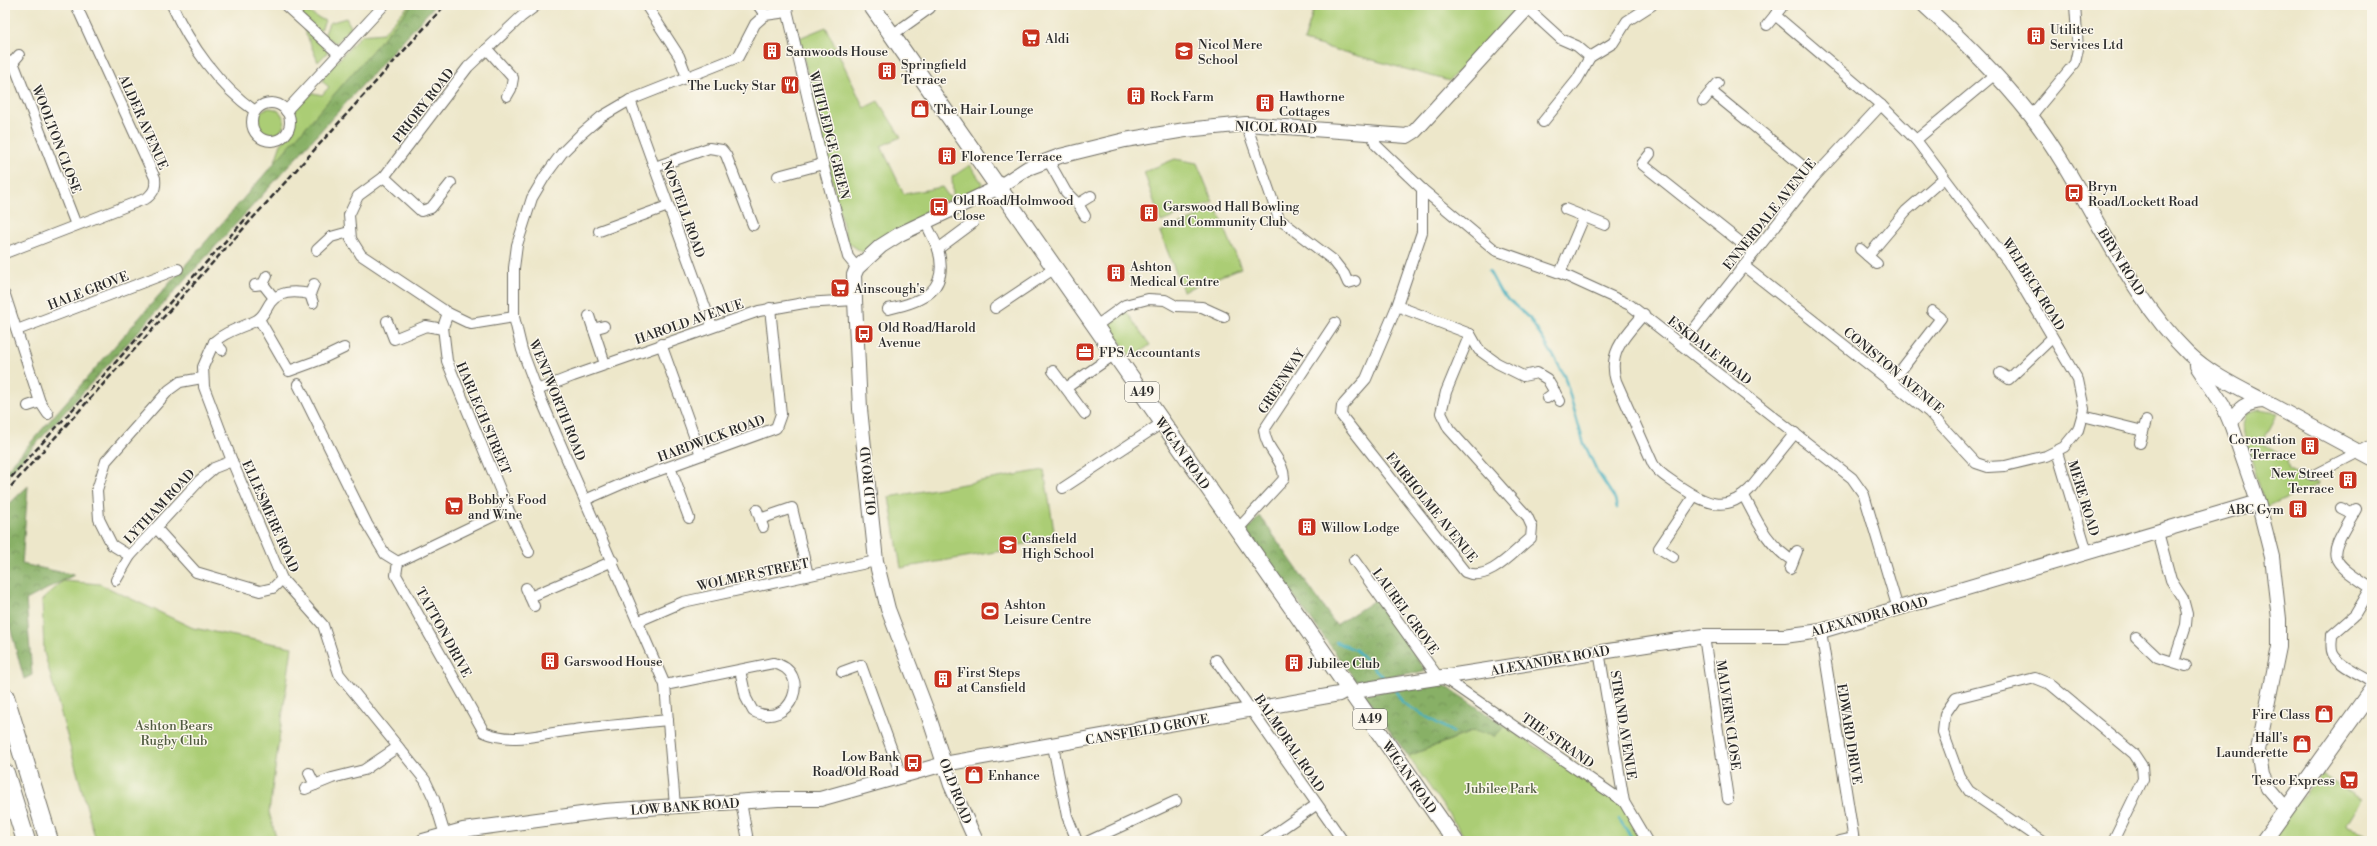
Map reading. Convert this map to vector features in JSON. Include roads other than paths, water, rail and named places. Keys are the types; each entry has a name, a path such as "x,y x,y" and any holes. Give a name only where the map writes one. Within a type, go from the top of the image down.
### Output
{"highway":[{"path":"5,697 49,841"},
{"path":"5,773 26,841"}],"main road":[{"name":"WIGAN ROAD","path":"871,5 1351,692 1451,840"},
{"path":"2264,841 2372,690"}],"street":[{"name":"ALDER AVENUE","path":"5,253 147,198 153,193 156,186 155,178 76,5"},
{"path":"172,5 207,64 241,101 255,111"},
{"path":"285,5 339,54"},
{"path":"286,111 384,5"},
{"name":"PRIORY ROAD","path":"514,317 472,324 448,312 361,255 353,244 349,232 349,215 354,201 384,176 468,67 537,5"},
{"path":"646,5 678,56 687,77"},
{"path":"758,5 765,15 786,9"},
{"path":"1542,124 1578,80 1590,57 1613,42 1627,21 1652,5"},
{"name":"BRYN ROAD","path":"1924,5 1965,43 2031,116 2078,190 2132,281 2172,336 2189,354 2215,375 2372,459"},
{"path":"2031,116 2075,63 2078,49 2075,5"},
{"path":"1529,7 1561,39 1577,46 1590,57"},
{"name":"NICOL ROAD","path":"999,187 1028,168 1048,160 1125,140 1192,129 1246,124 1279,125 1396,137 1407,136 1415,131 1529,7"},
{"path":"892,35 930,8"},
{"name":"WHITLEDGE GREEN","path":"786,9 823,164 848,257 857,268"},
{"name":"WELBECK ROAD","path":"1767,24 1778,11 1881,105 1916,140 2008,262 2078,380 2084,401 2083,416 2074,436 2056,452"},
{"name":"WENTWORTH ROAD","path":"675,806 665,685 613,561 537,390 522,350 514,317 513,290 517,245 532,198 545,176 562,153 581,134 601,117 630,100 738,57 755,24 765,15"},
{"path":"487,49 513,78 513,83 507,96"},
{"name":"WOOLTON CLOSE","path":"12,59 76,225"},
{"path":"1916,140 1994,75"},
{"path":"1703,101 1718,83"},
{"path":"1711,91 1815,176"},
{"name":"NOSTELL ROAD","path":"630,100 712,326"},
{"path":"271,103 282,107 286,111 289,116 288,129 285,134 274,140 262,138 257,134 252,123 255,111 260,107 271,103"},
{"name":"ENNERDALE AVENUE","path":"1682,344 1815,176 1881,105"},
{"path":"1246,124 1279,219 1333,260 1344,274 1348,283 1355,281"},
{"name":"ESKDALE ROAD","path":"1372,134 1376,145 1422,189 1495,250 1560,273 1630,305 1644,314 1852,478 1862,491 1898,609"},
{"path":"655,167 709,148 722,150 726,155 753,225"},
{"path":"1650,154 1642,164 1754,253"},
{"path":"1048,160 1066,192 1078,204 1085,216"},
{"path":"778,176 823,164"},
{"path":"384,176 421,211 431,208 451,183"},
{"path":"1868,256 1906,211 1944,178"},
{"path":"857,268 881,246 925,221 999,187"},
{"name":"FAIRHOLME AVENUE","path":"1422,189 1422,232 1397,306 1366,379 1342,406 1341,415 1465,572 1470,574 1484,573 1497,566 1531,538 1532,527 1527,516 1449,429 1441,413 1446,392 1470,334"},
{"path":"1078,204 1091,196"},
{"path":"599,231 668,206"},
{"path":"1565,209 1605,225"},
{"path":"1560,273 1584,217"},
{"path":"888,309 913,304 929,295 939,283 940,271 938,249 925,221"},
{"path":"938,249 973,223"},
{"path":"318,250 331,237 349,232"},
{"path":"1860,249 1877,264"},
{"name":"CONISTON AVENUE","path":"1744,266 1929,412 1976,463 1988,467 2004,466 2056,452"},
{"name":"OLD ROAD","path":"857,268 854,275 860,409 876,561 888,609 928,714 957,800 976,841"},
{"path":"995,308 1055,268"},
{"name":"HALE GROVE","path":"17,330 172,274"},
{"path":"262,282 274,298"},
{"path":"130,556 112,545 99,519 97,490 106,461 169,390 180,382 202,378 204,362 214,342 229,330 259,319 274,298 293,292 312,294"},
{"path":"5,295 40,402 48,414"},
{"path":"1096,326 1125,305 1148,299 1165,300 1176,306 1202,307 1224,317"},
{"name":"HAROLD AVENUE","path":"537,390 712,326 770,308 811,302 855,300"},
{"path":"1397,306 1470,334 1479,350 1497,363 1523,376 1537,373 1547,379 1554,397"},
{"name":"HARDWICK ROAD","path":"585,500 624,483 772,431 779,424 781,414 770,308"},
{"path":"1891,383 1941,318 1932,311"},
{"name":"HARLECH STREET","path":"448,312 443,329 447,361 508,509 529,552"},
{"path":"1644,314 1616,350 1613,361 1614,374 1656,469 1694,496 1708,502 1720,504 1731,502 1744,496 1794,433"},
{"path":"588,316 605,364"},
{"path":"259,319 289,371 319,360 344,348"},
{"path":"387,321 394,339 426,326 443,329"},
{"name":"GREENWAY","path":"1237,530 1284,479 1284,468 1265,442 1264,430 1335,323"},
{"path":"593,330 604,326"},
{"path":"2000,373 2008,380 2052,338"},
{"path":"214,342 222,350"},
{"path":"661,344 701,455"},
{"path":"1066,388 1115,354"},
{"path":"2189,354 2223,405 2232,424 2258,502 2272,557 2279,619 2278,653 2258,750 2262,775 2268,788 2286,809"},
{"path":"1054,371 1085,414"},
{"name":"ELLESMERE ROAD","path":"202,378 232,461 282,579 323,625 340,674 430,789 445,835"},
{"path":"298,384 367,524 385,554 398,562 508,509"},
{"path":"2232,424 2234,417 2245,405 2251,401 2263,401"},
{"path":"28,406 40,402"},
{"path":"2083,416 2143,431"},
{"path":"2140,443 2146,421"},
{"path":"1063,488 1162,423"},
{"path":"2312,476 2372,445"},
{"name":"MERE ROAD","path":"2056,452 2087,552"},
{"name":"LYTHAM ROAD","path":"116,580 130,556 157,529 200,480 214,468 232,461"},
{"path":"670,467 689,518"},
{"path":"1673,557 1658,548 1694,496"},
{"path":"1744,496 1769,540 1780,552 1794,560"},
{"name":"ALEXANDRA ROAD","path":"1351,692 1599,651 1704,636 1784,636 1821,631 2258,502"},
{"path":"760,518 792,508 808,574"},
{"path":"2341,508 2355,512 2335,547 2335,555 2338,564 2372,587 2354,615 2332,635 2331,646 2338,661 2372,682"},
{"path":"157,529 196,572 260,591 272,588 282,579"},
{"path":"2158,532 2172,580 2183,599 2187,614 2186,625 2174,662"},
{"name":"LAUREL GROVE","path":"1354,560 1438,677"},
{"path":"530,597 613,561"},
{"name":"WOLMER STREET","path":"639,621 683,602 808,574 876,561"},
{"name":"TATTON DRIVE","path":"398,562 396,575 484,732 497,738 517,738 572,730 668,720"},
{"name":"EDWARD DRIVE","path":"1821,631 1854,840"},
{"name":"MALVERN CLOSE","path":"1704,636 1728,799"},
{"path":"2136,636 2152,653 2186,666"},
{"name":"STRAND AVENUE","path":"1599,651 1624,802"},
{"name":"BALMORAL ROAD","path":"1216,660 1252,710 1316,805 1343,841"},
{"path":"665,685 773,663 788,669 792,676 795,691 790,705 780,712 766,715 753,710 746,698 740,670"},
{"path":"842,672 861,665 901,776"},
{"name":"THE STRAND","path":"1438,677 1456,687 1624,802 1647,841"},
{"path":"2041,841 1969,790 1959,776 1943,732 1945,714 1956,698 2035,678 2050,684 2134,754 2142,766 2143,779 2113,841"},
{"name":"CANSFIELD GROVE","path":"944,764 1053,746 1351,692"},
{"path":"1053,746 1067,816 1077,841"},
{"path":"305,789 364,770 398,747"},
{"name":"LOW BANK ROAD","path":"424,841 490,826 604,811 741,802 820,799 944,764"},
{"path":"309,773 315,785"},
{"path":"1089,841 1176,801"},
{"path":"741,802 748,841"},
{"path":"1264,841 1316,805"},
{"path":"1840,841 1854,840"}],"waterway":[{"path":"1489,271 1501,293 1530,319 1556,360 1565,378 1583,441 1597,471 1615,499 1617,508"},
{"path":"1336,642 1356,650 1384,678"},
{"path":"1395,690 1403,703 1454,733"},
{"path":"1619,819 1634,841"}],"railway":[{"path":"5,493 445,5"},
{"path":"5,484 251,213"}],"place":[{"name":"Utilitec Services Ltd","path":"2036,36"},
{"name":"Aldi","path":"1031,38"},
{"name":"Samwoods House","path":"772,51"},
{"name":"Nicol Mere School","path":"1184,51"},
{"name":"Springfield Terrace","path":"887,71"},
{"name":"The Lucky Star","path":"790,85"},
{"name":"Rock Farm","path":"1136,96"},
{"name":"Hawthorne Cottages","path":"1265,103"},
{"name":"The Hair Lounge","path":"920,109"},
{"name":"Florence Terrace","path":"947,156"},
{"name":"Bryn Road/Lockett Road","path":"2074,193"},
{"name":"Old Road/Holmwood Close","path":"939,207"},
{"name":"Garswood Hall Bowling and Community Club","path":"1149,213"},
{"name":"Ashton Medical Centre","path":"1116,273"},
{"name":"Ainscough's","path":"840,288"},
{"name":"Old Road/Harold Avenue","path":"864,334"},
{"name":"FPS Accountants","path":"1085,352"},
{"name":"Coronation Terrace","path":"2310,446"},
{"name":"New Street Terrace","path":"2348,480"},
{"name":"Bobby's Food and Wine","path":"454,506"},
{"name":"ABC Gym","path":"2298,509"},
{"name":"Willow Lodge","path":"1307,527"},
{"name":"Cansfield High School","path":"1008,545"},
{"name":"Ashton Leisure Centre","path":"990,611"},
{"name":"Garswood House","path":"550,661"},
{"name":"Jubilee Club","path":"1294,663"},
{"name":"First Steps at Cansfield","path":"943,679"},
{"name":"Fire Class","path":"2324,714"},
{"name":"Hall's Launderette","path":"2302,744"},
{"name":"Low Bank Road/Old Road","path":"913,763"},
{"name":"Enhance","path":"974,775"},
{"name":"Tesco Express","path":"2349,780"}],"park label":[{"name":"Ashton Bears Rugby Club","path":"174,732"},
{"name":"Jubilee Park","path":"1501,788"}]}
